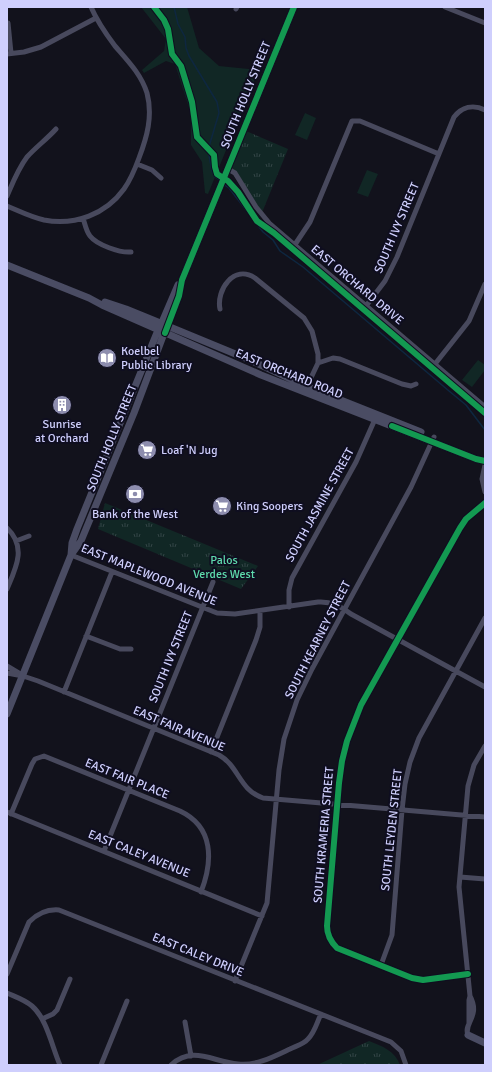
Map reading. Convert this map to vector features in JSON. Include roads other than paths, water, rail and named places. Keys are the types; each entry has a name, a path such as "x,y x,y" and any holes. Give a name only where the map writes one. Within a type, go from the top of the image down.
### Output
{"main road":[{"name":"SOUTH HOLLY STREET","path":"7,714 71,555 82,541 134,413 175,291 182,280 294,7"},
{"name":"EAST ORCHARD ROAD","path":"7,265 89,298 126,309 163,328 250,360 307,390 477,455 485,460"},
{"path":"468,1035 485,1043"}],"street":[{"path":"7,206 44,220 60,222 83,218 101,210 115,200 127,184 137,164 148,131 150,112 147,94 136,71 110,39 96,18 91,7"},
{"path":"446,7 485,23"},
{"path":"8,23 9,54 24,52 41,47 96,18"},
{"name":"SOUTH IVY STREET","path":"366,306 385,281 395,261 452,121 460,110 478,107 485,110"},
{"path":"294,246 310,222 352,121 360,121 439,154"},
{"path":"7,196 16,174 23,162 56,129"},
{"path":"137,164 152,170 161,178"},
{"name":"EAST ORCHARD DRIVE","path":"226,171 235,173 264,219 485,407"},
{"path":"83,218 87,231 97,242 122,252 131,252"},
{"path":"220,309 220,297 227,282 234,276 241,274 252,276 306,321 314,336 318,354 318,362 307,390"},
{"path":"435,364 468,321 485,284"},
{"path":"318,362 333,358 340,359 402,384 411,386 416,384"},
{"name":"SOUTH JASMINE STREET","path":"289,607 289,590 294,573 356,462 376,417"},
{"name":"SOUTH KEARNEY STREET","path":"235,981 268,899 276,800 282,752 292,714 304,685 344,609 412,487 433,439"},
{"path":"485,465 482,478 485,492"},
{"name":"SOUTH KRAMERIA STREET","path":"468,974 419,980 412,978 337,948 330,940 327,933 336,804 342,761 353,725 361,705 461,525 485,503"},
{"path":"7,528 13,535 18,549 18,561 7,589"},
{"path":"16,541 29,536"},
{"name":"EAST MAPLEWOOD AVENUE","path":"71,555 202,608 224,614 236,614 323,602 331,603 485,687"},
{"path":"64,692 112,572"},
{"name":"SOUTH IVY STREET","path":"104,851 213,582"},
{"path":"211,752 256,640 260,627 260,611"},
{"name":"SOUTH LEYDEN STREET","path":"381,965 392,934 402,810 406,779 413,753 419,738 455,670 485,618"},
{"path":"86,636 120,649 131,649"},
{"name":"EAST FAIR AVENUE","path":"7,666 23,676 224,757 230,763 244,786 250,792 263,798 485,817"},
{"name":"EAST FAIR AVENUE","path":"7,673 23,676"},
{"path":"468,1035 467,1031 469,1023 470,996 459,892 466,794 470,776 485,746"},
{"name":"EAST FAIR PLACE","path":"9,813 32,764 38,757 44,756 128,790 186,814 200,826 207,840 209,854 206,880 202,892"},
{"name":"EAST CALEY AVENUE","path":"9,813 262,916"},
{"path":"460,877 485,879"},
{"name":"EAST CALEY DRIVE","path":"7,974 29,922 39,913 54,910 70,914 391,1042 401,1051 406,1063"},
{"path":"42,1019 53,1014 57,1010 70,979"},
{"path":"7,993 31,1006 42,1019 60,1065"},
{"path":"101,1065 127,1001"},
{"path":"171,1065 179,1059 191,1056 205,1056 239,1064 260,1062 306,1041 312,1034 320,1014"},
{"path":"185,1022 191,1056"}],"waterway":[{"path":"174,7 178,24 185,37 186,48 189,56 217,102 219,113 208,150 212,171 215,177 221,181"},
{"path":"223,184 229,188 263,232 273,240 280,251 303,267 466,405 485,430"}],"place":[{"name":"Koelbel Public Library","path":"107,358"},
{"name":"Sunrise at Orchard","path":"62,405"},
{"name":"Loaf 'N Jug","path":"147,450"},
{"name":"Bank of the West","path":"135,494"},
{"name":"King Soopers","path":"222,506"}],"park label":[{"name":"Palos Verdes West","path":"224,567"}]}
